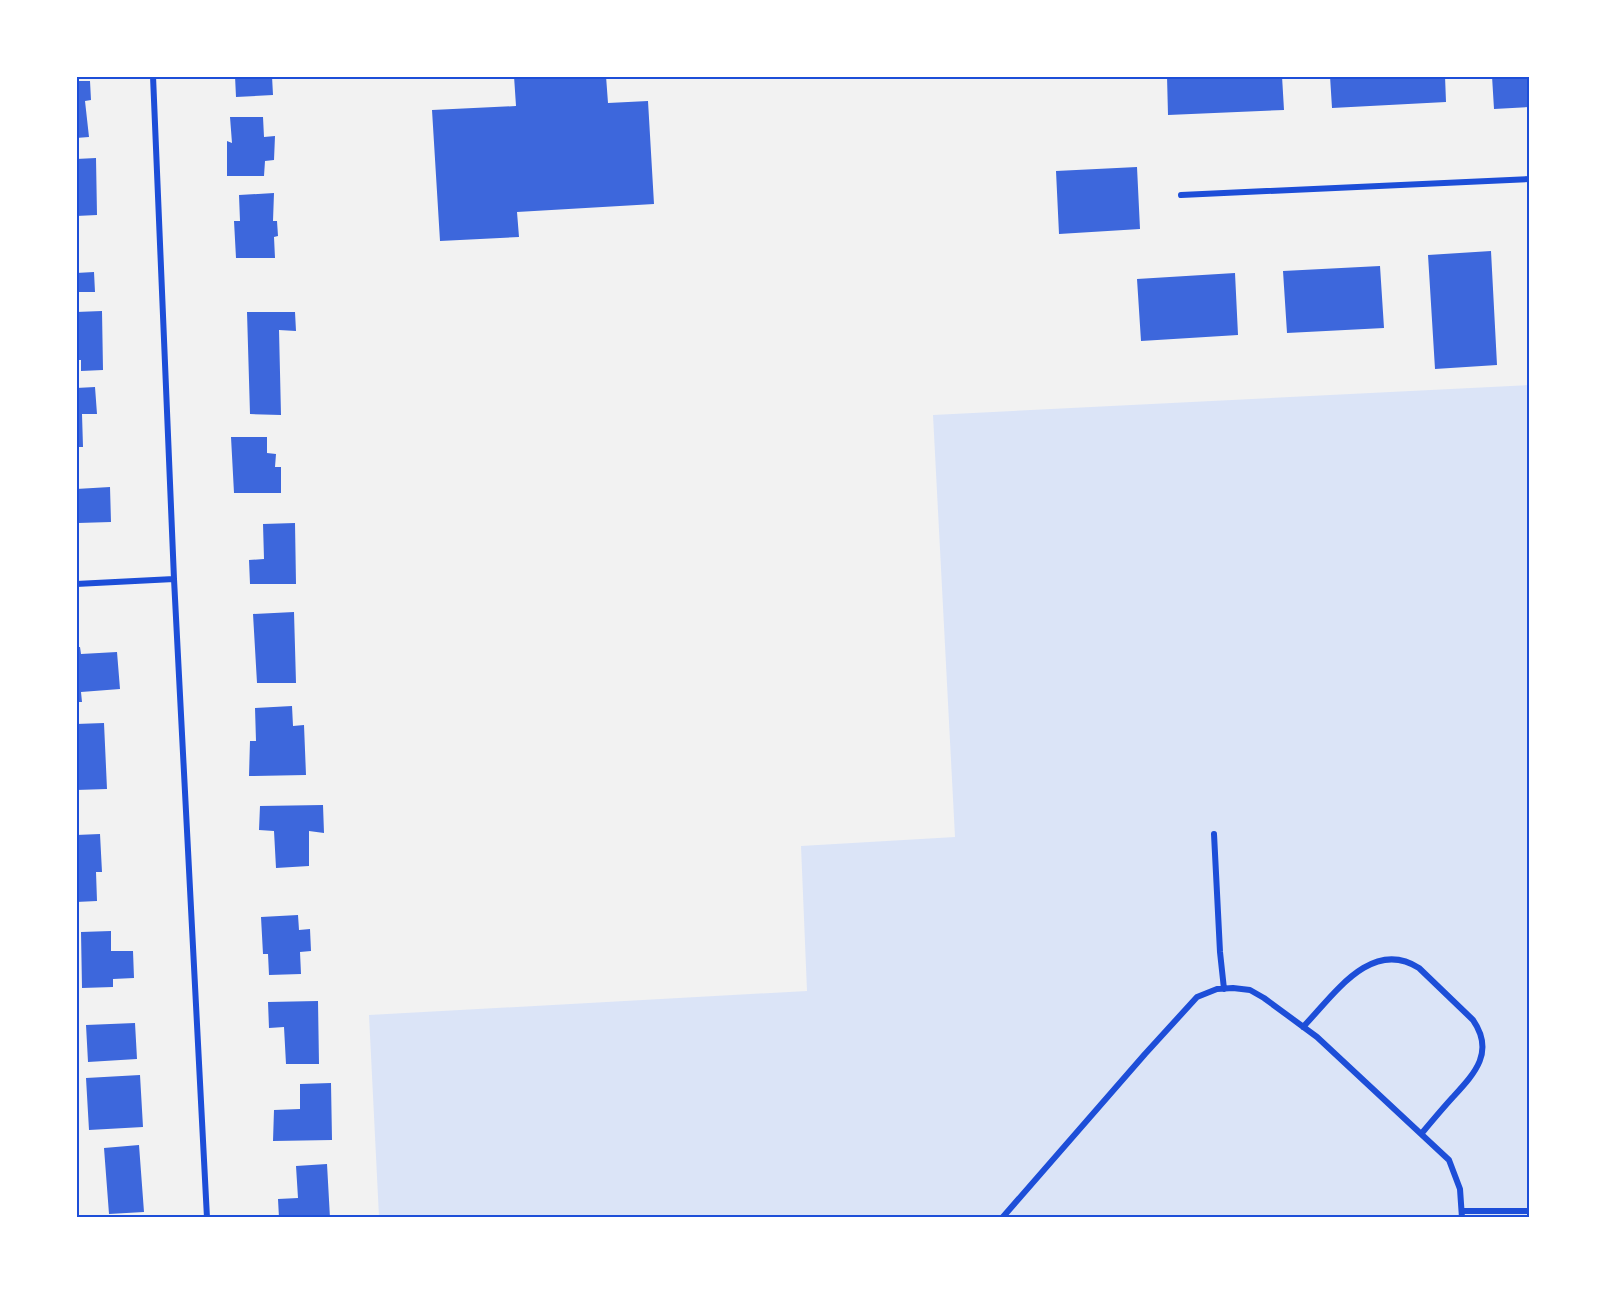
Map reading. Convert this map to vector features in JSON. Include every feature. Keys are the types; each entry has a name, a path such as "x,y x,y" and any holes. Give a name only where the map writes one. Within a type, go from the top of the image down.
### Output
{"street":[{"path":"153,76 174,579 207,1218"},
{"path":"1181,195 1530,179"},
{"path":"76,584 174,579"},
{"path":"1214,834 1224,989"},
{"path":"1303,1027 1353,975 1371,963 1390,959 1400,960 1410,962 1419,968 1473,1020 1478,1027 1483,1050 1477,1070 1422,1133"},
{"path":"1002,1218 1144,1054 1197,997 1217,989 1250,990 1264,998 1317,1037 1422,1133 1449,1160 1460,1189 1462,1214 1530,1211"}],"shaded area":[{"path":"1529,385 1529,1217 379,1217 369,1015 807,991 801,846 955,837 933,415"}],"building":[{"path":"235,76 272,76 273,95 236,97"},
{"path":"514,76 606,76 608,103 648,101 654,204 517,212 519,237 440,241 432,110 516,106"},
{"path":"1167,76 1282,76 1284,110 1168,115"},
{"path":"1330,76 1445,76 1446,102 1332,108"},
{"path":"1492,76 1530,76 1530,107 1494,109"},
{"path":"76,81 90,81 91,100 85,101 89,137 76,138"},
{"path":"230,117 263,117 264,137 275,136 274,160 265,161 264,176 227,176 227,141 232,143"},
{"path":"96,158 97,215 76,216 76,159"},
{"path":"1137,167 1140,229 1059,234 1056,171"},
{"path":"274,193 273,221 277,221 278,236 274,237 275,258 236,258 234,221 240,221 239,195"},
{"path":"1491,251 1497,365 1435,369 1428,255"},
{"path":"1380,266 1384,328 1287,333 1283,271"},
{"path":"94,272 95,292 76,292 76,273"},
{"path":"1235,273 1238,335 1141,341 1137,279"},
{"path":"102,311 103,370 81,371 81,360 76,360 76,312"},
{"path":"247,312 295,312 296,331 279,330 281,415 250,414"},
{"path":"95,387 97,414 82,414 83,447 76,447 76,388"},
{"path":"231,437 267,437 267,453 276,454 275,467 281,467 281,493 234,493"},
{"path":"110,487 111,522 78,523 76,489"},
{"path":"295,523 296,584 250,584 249,560 264,559 263,524"},
{"path":"294,612 296,683 257,683 253,614"},
{"path":"76,647 80,647 81,654 117,652 120,689 81,692 82,702 76,702"},
{"path":"292,706 293,726 304,725 306,775 249,776 250,741 256,741 255,708"},
{"path":"104,723 107,789 76,790 76,724"},
{"path":"323,805 324,833 309,831 309,866 276,868 274,831 259,830 260,806"},
{"path":"100,834 102,872 96,872 97,901 76,902 76,835"},
{"path":"298,915 299,930 310,929 311,951 300,952 301,974 269,975 268,954 263,954 261,917"},
{"path":"111,931 111,951 133,951 134,978 113,979 113,987 82,988 81,932"},
{"path":"318,1001 319,1064 286,1064 284,1027 269,1028 268,1002"},
{"path":"135,1023 137,1059 88,1062 86,1025"},
{"path":"140,1075 143,1127 89,1130 86,1078"},
{"path":"331,1083 332,1140 273,1141 274,1110 300,1109 300,1084"},
{"path":"139,1145 144,1212 109,1214 104,1148"},
{"path":"327,1164 330,1218 279,1218 278,1199 298,1198 296,1166"}]}
